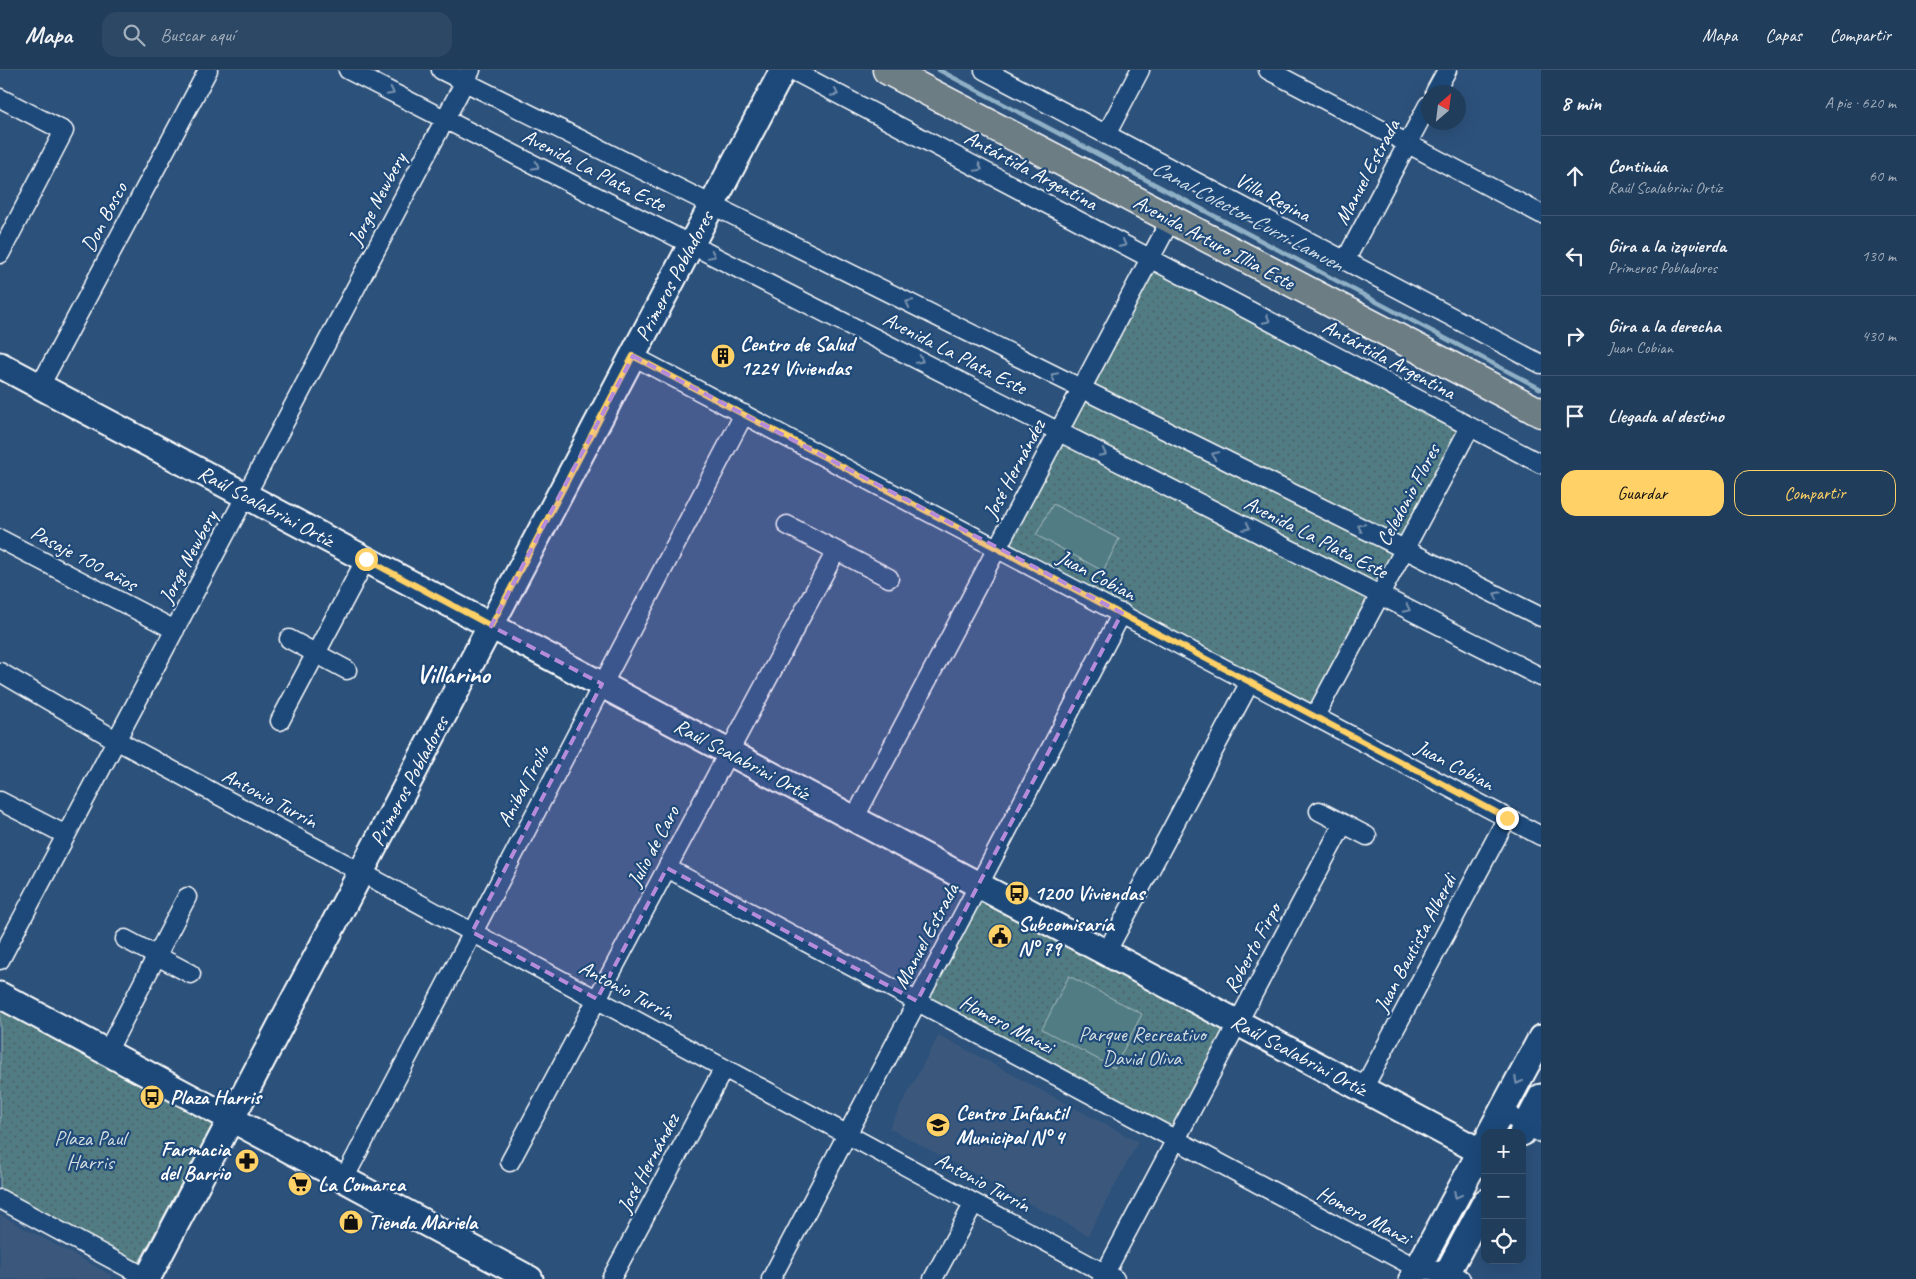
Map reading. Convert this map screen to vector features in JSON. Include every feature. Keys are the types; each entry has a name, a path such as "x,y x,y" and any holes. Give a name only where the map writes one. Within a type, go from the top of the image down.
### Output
{"main road":[{"name":"Avenida Arturo Illia Este","path":"887,70 1541,413"}],"street":[{"name":"Don Bosco","path":"40,386 208,70"},
{"name":"Avenida La Plata Este","path":"348,70 1541,677"},
{"name":"Avenida La Plata Este","path":"441,70 468,76 712,205 1541,617"},
{"name":"Primeros Pobladores","path":"148,1279 783,70"},
{"name":"Antártida Argentina","path":"792,70 1541,464"},
{"name":"Villa Regina","path":"984,70 1541,364"},
{"path":"1106,135 1140,70"},
{"path":"1268,70 1541,214"},
{"path":"1439,85 1447,70"},
{"name":"Jorge Newbery","path":"0,960 468,76"},
{"path":"0,98 64,131 0,254"},
{"name":"Manuel Estrada","path":"1346,261 1421,119"},
{"name":"José Hernández","path":"854,819 1171,219"},
{"name":"Juan Cobian","path":"633,356 1541,836"},
{"name":"Raúl Scalabrini Ortíz","path":"1,367 246,495 1363,1090 1481,1136"},
{"name":"Anibal Troilo","path":"344,1179 744,414"},
{"name":"Celedonio Flores","path":"1315,716 1470,427"},
{"path":"787,525 889,578"},
{"name":"Pasaje 100 años","path":"0,539 174,630"},
{"name":"Julio de Caro","path":"510,1162 836,551"},
{"path":"280,721 366,559"},
{"name":"Manuel Estrada","path":"771,1279 1122,614"},
{"path":"289,639 347,670"},
{"name":"Antonio Turrín","path":"0,672 116,740 847,1134 1107,1277"},
{"path":"1106,953 1250,682"},
{"path":"0,801 66,835"},
{"path":"1319,811 1367,836"},
{"name":"Juan Bautista Alberdi","path":"1363,1090 1507,818"},
{"name":"Roberto Firpo","path":"1107,1277 1175,1139 1343,824"},
{"name":"Homero Manzi","path":"667,868 1175,1139 1415,1274 1451,1277"},
{"path":"107,1052 187,897"},
{"path":"125,939 191,974"},
{"path":"0,995 530,1279"},
{"path":"1493,1129 1541,1038"},
{"name":"José Hernández","path":"611,1279 724,1068"},
{"path":"1530,1130 1541,1097"},
{"path":"1415,1274 1481,1152"},
{"path":"0,1199 148,1279"},
{"path":"933,1279 974,1203"},
{"path":"1451,1277 1481,1211"}],"highlighted area":[{"path":"633,356 1122,613 917,1001 667,868 597,999 472,932 602,684 491,626"}],"shaded area":[{"path":"939,1035 1138,1142 1088,1235 889,1128"},
{"path":"0,1215 111,1275 112,1279 0,1279"}],"green space":[{"path":"1153,268 1460,431 1313,707 1006,544"},
{"path":"1053,504 1119,539 1103,571 1036,535"},
{"name":"Parque Recreativo David Oliva","path":"978,885 1237,1022 1175,1139 917,1001"},
{"path":"1069,976 1142,1014 1114,1068 1042,1029"},
{"name":"Plaza Paul Harris","path":"0,1009 214,1122 136,1268 0,1196"}],"waterway":[{"name":"Canal Colector Curri Lamuen","path":"939,70 1541,389"}],"place":[{"name":"Centro de Salud 1224 Viviendas","path":"723,356"},
{"name":"1200 Viviendas","path":"1017,893"},
{"name":"Subcomisaría N° 79","path":"1000,936"},
{"name":"Plaza Harris","path":"152,1097"},
{"name":"Centro Infantil Municipal N° 4","path":"938,1125"},
{"name":"Farmacia del Barrio","path":"247,1161"},
{"name":"La Comarca","path":"300,1184"},
{"name":"Tienda Mariela","path":"351,1222"}],"district":[{"name":"Villarino","path":"453,674"}],"route":[{"path":"366,559 491,626 633,356 1507,818"}]}
